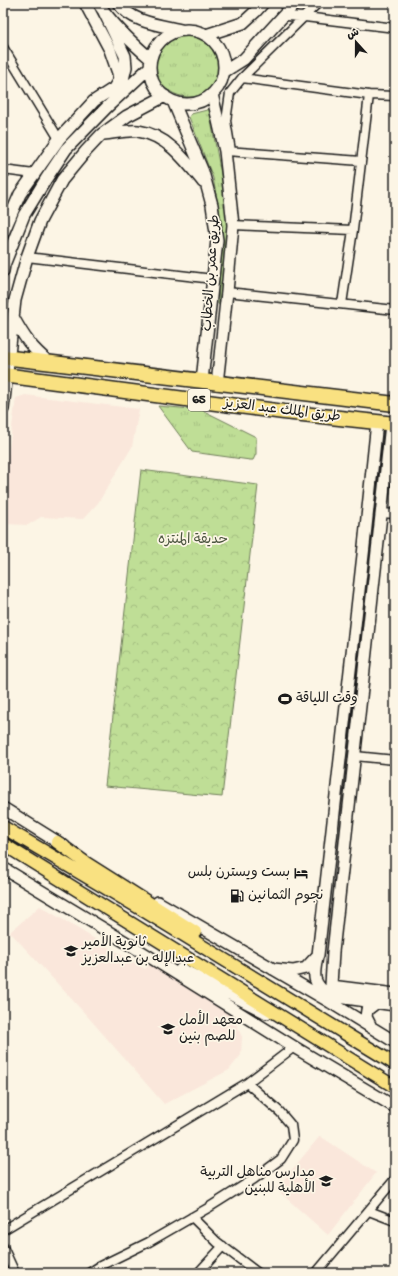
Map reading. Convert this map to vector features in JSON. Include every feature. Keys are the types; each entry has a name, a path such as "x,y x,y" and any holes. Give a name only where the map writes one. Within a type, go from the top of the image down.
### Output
{"highway":[{"name":"طريق الملك عبد العزيز","path":"6,358 395,404"},
{"name":"طريق الملك عبد العزيز","path":"5,375 284,412 393,424"}],"main road":[{"path":"3,271 24,215 85,120 114,88 119,80 110,50 85,3"},
{"path":"118,3 121,8 139,20 181,30 198,31 215,42 221,51 225,63 222,82 212,94 203,100 193,103 183,103 169,98 154,84 150,63 154,49 161,40 170,33 181,30"},
{"path":"206,35 243,24 263,3"},
{"path":"225,70 244,59 295,3"},
{"path":"101,7 150,63"},
{"path":"101,7 125,56 126,67 121,87 107,107"},
{"path":"66,149 150,63"},
{"path":"3,233 20,194 59,139 94,101 114,88"},
{"name":"طريق عمر بن الخطاب","path":"212,94 228,151 233,225 217,384"},
{"path":"3,409 6,358 15,300 27,257 40,221 62,180 101,135 127,116 169,98"},
{"name":"طريق عمر بن الخطاب","path":"169,98 195,152 212,205 217,240 202,381"},
{"path":"101,135 137,131 153,135 182,155 206,186"},
{"path":"3,233 24,215"},
{"path":"13,317 24,338 38,354 50,363"},
{"path":"376,422 364,546 318,955 314,973 316,984 322,991 331,995 395,1005"},
{"path":"331,995 334,944 381,513 393,424"},
{"path":"3,808 96,866 273,969 331,995 371,1027 395,1042"},
{"path":"3,826 395,1064"},
{"path":"57,842 86,863 268,979 313,1013"},
{"path":"3,844 395,1087"},
{"path":"3,868 137,949 294,1048 395,1107"},
{"path":"137,949 199,978 306,1032"},
{"path":"273,969 293,971 306,968 318,955"},
{"path":"331,995 395,994"},
{"path":"371,1027 366,1017 367,1010 376,1003"}],"street":[{"path":"318,3 242,78 230,93 226,122 228,151 361,161"},
{"path":"284,16 305,17 395,28"},
{"path":"3,47 59,139"},
{"path":"242,78 395,96"},
{"path":"342,304 353,230 369,94"},
{"path":"3,170 34,174"},
{"path":"233,225 353,230"},
{"path":"27,257 213,278"},
{"path":"227,292 395,310"},
{"path":"381,513 395,514"},
{"path":"355,756 395,760"},
{"path":"3,1230 247,1083 294,1048"},
{"path":"90,1273 100,1266 149,1242 192,1217 254,1179 281,1159 293,1140 291,1125 280,1112 247,1083"},
{"path":"316,1273 395,1179"},
{"path":"369,1211 395,1221"},
{"path":"192,1217 223,1246 258,1273"},
{"path":"198,1273 223,1246"},
{"path":"3,1247 15,1273"}],"shaded area":[{"path":"25,395 139,409 132,447 98,503 83,519 41,517 28,525 3,524 3,492 16,398"},
{"name":"معهد الأمل للصم بنين","path":"40,906 145,969 152,963 227,1009 235,1021 242,1037 241,1055 229,1070 164,1104 89,1018 10,932"},
{"name":"مدارس مناهل التربية الأهلية للبنين","path":"320,1136 376,1173 328,1235 276,1189"}],"green space":[{"path":"183,34 198,36 207,40 214,48 217,58 218,70 216,80 211,88 203,94 194,97 184,97 174,94 160,83 155,72 156,59 160,48 164,43 175,36"},
{"path":"211,109 211,121 228,211 225,269 220,305 218,304 222,226 213,178 189,117 191,114"},
{"path":"158,406 202,410 256,437 256,454 253,460 192,452"},
{"name":"حديقة المنتزه","path":"141,470 258,485 222,797 105,786"}],"place":[{"name":"وقت اللياقة","path":"285,699"},
{"name":"بست ويسترن بلس","path":"301,873"},
{"name":"نجوم الثمانين","path":"237,896"},
{"name":"ثانوية الأمير عبدالإله بن عبدالعزيز","path":"71,951"},
{"name":"معهد الأمل للصم بنين","path":"168,1029"},
{"name":"مدارس مناهل التربية الأهلية للبنين","path":"326,1181"}]}
